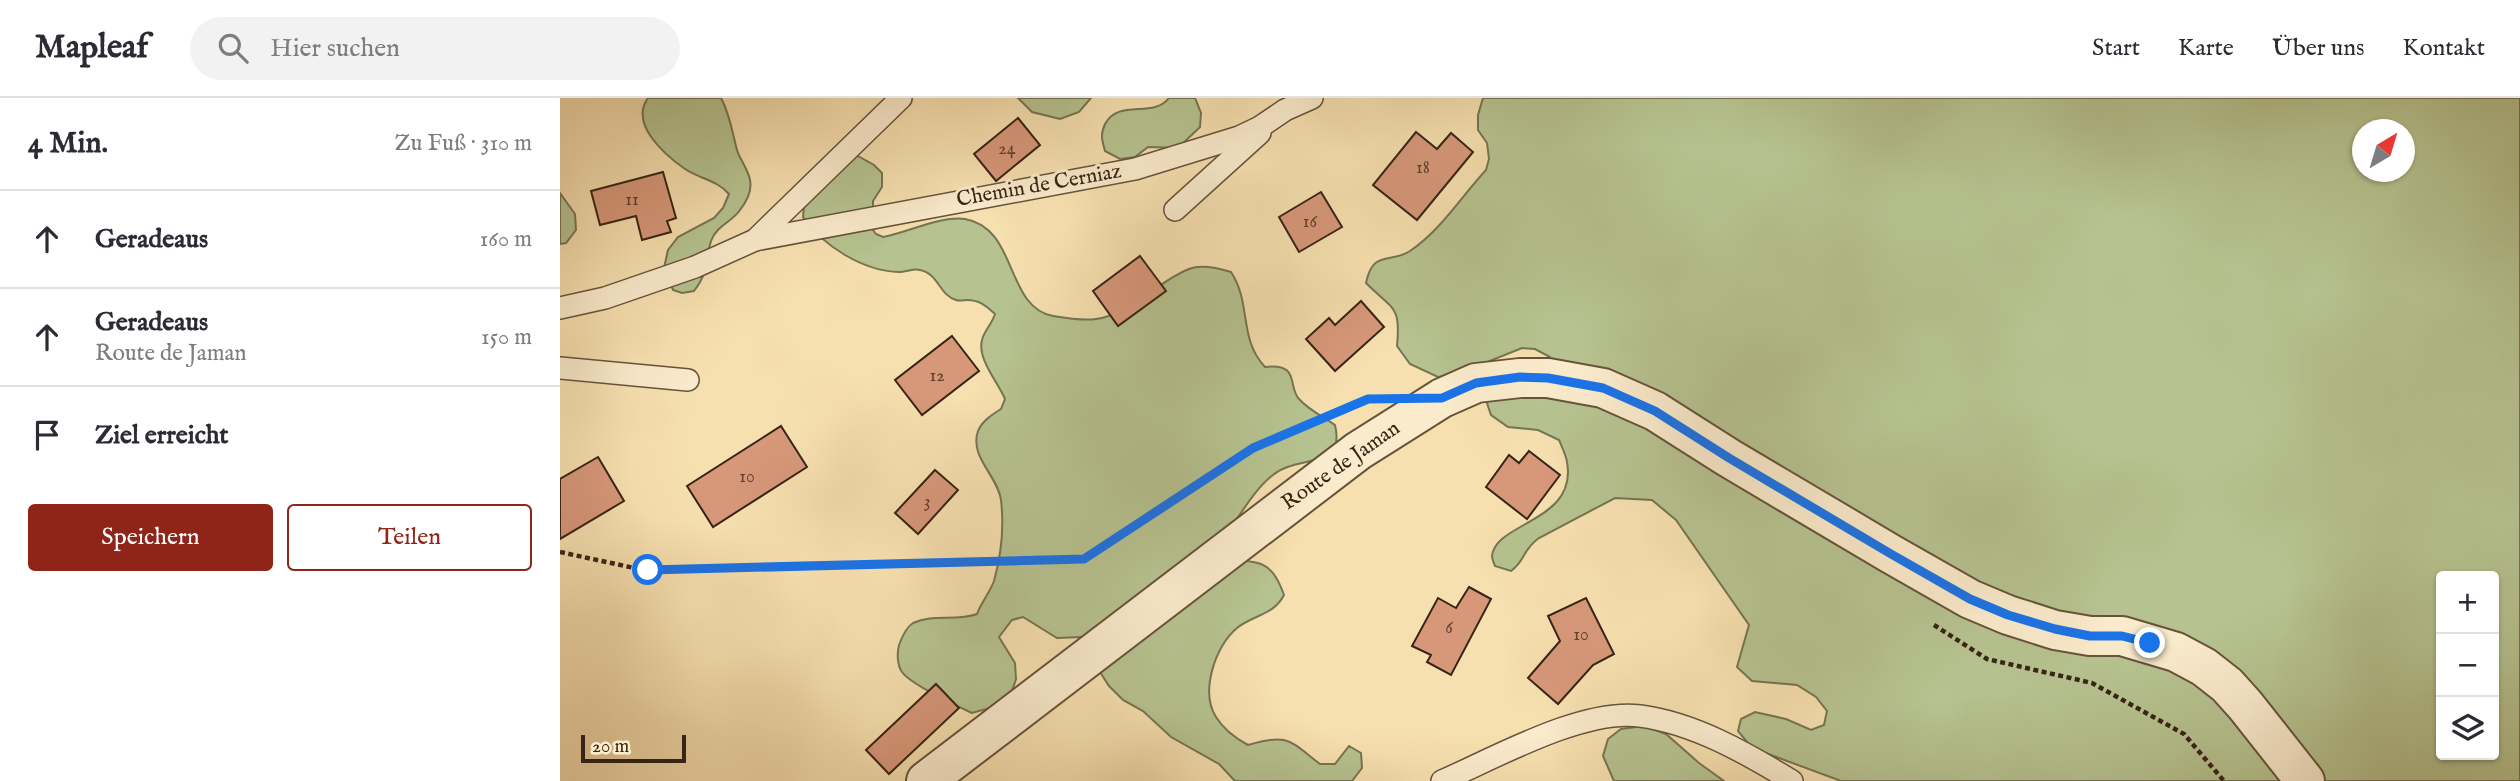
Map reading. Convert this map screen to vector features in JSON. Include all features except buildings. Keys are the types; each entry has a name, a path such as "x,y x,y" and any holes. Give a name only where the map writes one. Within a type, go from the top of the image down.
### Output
{"street":[{"name":"Route de Jaman","path":"926,781 1358,451 1442,398 1476,383 1520,377 1548,378 1603,388 1655,411 1891,554 1970,599 2008,615 2090,636 2122,636 2176,652 2204,667 2227,685 2305,781"}],"lane":[{"name":"Chemin de Cerniaz","path":"755,240 901,98"},
{"name":"Chemin de Cerniaz","path":"560,308 605,298 682,271 755,240 1135,169 1202,150 1260,127 1285,110 1312,98"},
{"path":"1175,210 1261,133 1260,127"},
{"path":"560,368 688,380"},
{"path":"1442,781 1559,730 1601,718 1637,715 1679,724 1754,757 1792,781"}],"path":[{"path":"560,552 648,570 1084,559 1253,448 1368,399"}],"green space":[{"path":"648,98 721,98 737,150 750,180 750,192 743,207 721,227 711,241 705,271 694,291 682,293 673,290 664,268 668,250 678,237 714,218 723,208 729,194 685,169 659,147 646,128 643,118 643,108"},
{"path":"1018,98 1091,98 1079,112 1060,119 1032,112"},
{"path":"1169,98 1195,98 1201,113 1200,127 1178,148 1148,147 1135,157 1120,159 1105,151 1102,131 1111,116 1127,110 1154,107"},
{"path":"1483,98 2520,98 2520,781 1841,781 1752,748 1738,731 1741,719 1755,712 1786,719 1811,730 1824,725 1827,711 1816,697 1797,685 1752,681 1737,667 1749,625 1676,520 1652,500 1615,498 1539,538 1511,571 1495,566 1492,556 1497,545 1507,535 1549,509 1560,497 1567,482 1567,462 1559,440 1538,430 1508,427 1491,415 1487,403 1496,391 1553,367 1550,357 1535,349 1522,348 1455,375 1438,377 1410,364 1397,346 1398,323 1393,309 1366,283 1369,272 1378,261 1403,255 1421,243 1486,170 1489,159 1487,143 1478,130 1478,115"},
{"path":"858,156 882,173 882,187 873,201 873,230 876,234 883,237 956,218 982,225 1003,251 1026,298 1038,310 1053,316 1086,320 1109,316 1189,269 1205,267 1231,272 1241,296 1248,333 1257,356 1265,367 1284,368 1288,372 1299,399 1335,425 1337,439 1327,455 1283,469 1273,475 1256,492 1232,526 1234,556 1270,569 1284,595 1275,607 1237,628 1222,646 1212,670 1209,695 1211,707 1226,730 1248,745 1280,739 1294,744 1320,764 1335,764 1349,746 1361,753 1362,768 1352,781 1235,781 1219,764 1171,737 1143,711 1123,700 1100,672 1090,643 1082,637 1057,638 1023,617 1012,620 999,637 1015,663 1016,679 1008,703 972,713 924,688 902,672 898,662 898,648 904,632 913,623 928,618 977,614 994,581 1001,541 1001,500 977,449 976,440 980,427 1001,409 1005,399 985,363 981,347 995,314 979,302 950,297 926,272 885,271 858,262 821,238 803,217 804,206 831,158"},
{"path":"560,193 575,214 576,230 566,243 560,244"},
{"path":"1644,726 1666,734 1724,781 1614,781 1603,756 1608,739 1621,729"}],"route":[{"path":"648,570 1084,559 1253,448 1368,399 1442,398 1476,383 1520,377 1548,378 1603,388 1655,411 1729,458 1970,599 2008,615 2055,629 2090,636 2122,636 2150,643"}]}
